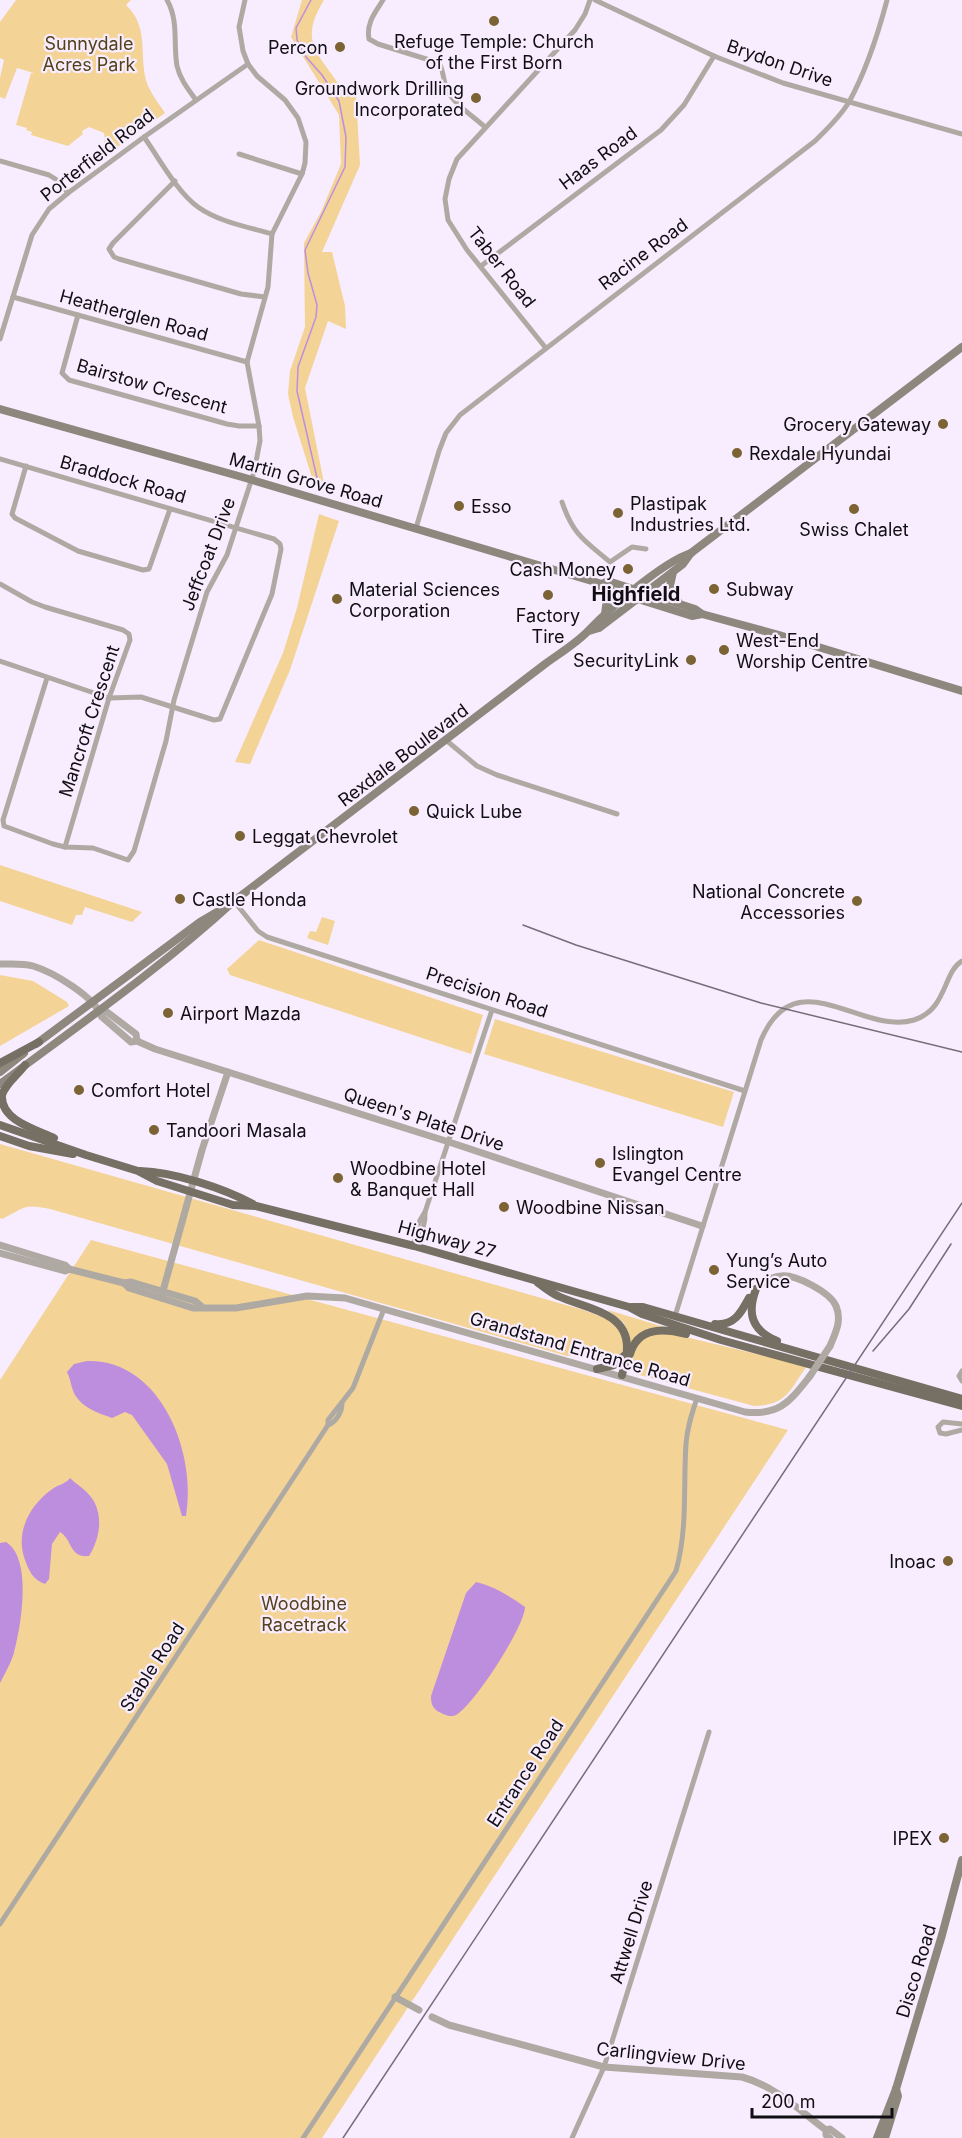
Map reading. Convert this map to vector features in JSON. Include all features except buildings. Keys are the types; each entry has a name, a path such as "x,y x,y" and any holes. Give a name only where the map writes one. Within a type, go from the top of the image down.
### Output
{"main road":[{"name":"Rexdale Boulevard","path":"588,631 599,628 673,572 691,553 962,347"},
{"name":"Martin Grove Road","path":"0,409 417,528 600,584 606,589 692,616 702,614"},
{"name":"Rexdale Boulevard","path":"0,1084 99,1010 234,902 447,741 588,631 635,589 679,557 691,553"},
{"path":"673,572 670,586 679,603"},
{"name":"Martin Grove Road","path":"600,584 608,581 679,603 696,609 702,614 962,691"},
{"path":"600,584 607,599 605,614"},
{"name":"Rexdale Boulevard","path":"0,1072 200,922 234,902"},
{"path":"0,1063 39,1042"},
{"path":"25,1065 2,1094 1,1104 4,1114 17,1123 52,1137 69,1148"},
{"name":"Highway 27","path":"0,1125 138,1171 157,1181 233,1205 256,1206 414,1246 629,1306 643,1307 687,1319 962,1399"},
{"name":"Highway 27","path":"0,1136 29,1146 86,1155"},
{"name":"Highway 27","path":"138,1171 160,1172 194,1182 236,1195 256,1206"},
{"path":"533,1280 556,1296 612,1317 624,1330 627,1354 622,1376"},
{"path":"687,1319 719,1325 728,1324 738,1318 756,1288"},
{"path":"756,1288 750,1307 752,1317 761,1332 773,1340 808,1354"},
{"name":"Highway 27","path":"629,1306 642,1314 721,1340 962,1406"},
{"path":"597,1369 618,1363 635,1341 650,1331 679,1332 721,1340"},
{"name":"Disco Road","path":"877,2138 896,2089 948,1916 962,1860"},
{"name":"Disco Road","path":"885,2138 898,2096 896,2089"}],"street":[{"path":"166,0 175,19 177,65 196,100"},
{"name":"Jeffcoat Drive","path":"48,678 3,820 6,828 66,847 93,848 128,860 132,857 207,592 227,555 251,480 260,441 247,362 269,277 272,234 302,174 306,142 298,118 285,100 263,82 248,64 239,33 245,0"},
{"path":"383,0 368,28 369,39 378,44 439,63 451,97 485,127"},
{"name":"Taber Road","path":"546,347 452,228 448,220 445,199 449,179 457,159 575,30 590,0"},
{"name":"Brydon Drive","path":"595,0 714,56 783,84 962,134"},
{"name":"Racine Road","path":"417,528 439,451 446,433 459,415 815,141 836,120 848,102 872,48 887,0"},
{"name":"Haas Road","path":"481,266 661,130 684,105 714,56"},
{"name":"Porterfield Road","path":"0,339 28,246 36,226 49,209 144,137 248,64"},
{"path":"144,137 191,202 210,215 272,234"},
{"path":"239,154 302,174"},
{"path":"0,161 49,175 57,180 68,193"},
{"path":"175,181 113,243 109,249 110,253 119,259 230,291 265,297"},
{"name":"Heatherglen Road","path":"13,297 247,362"},
{"name":"Bairstow Crescent","path":"78,315 62,373 69,380 227,424 259,426"},
{"name":"Braddock Road","path":"0,459 237,528 280,544 272,594 220,719 214,720 174,707"},
{"path":"26,466 12,513 15,518 78,551 143,570 149,569 170,509"},
{"path":"562,502 569,523 579,535 610,562 632,547 646,549"},
{"name":"Mancroft Crescent","path":"0,584 39,605 123,630 129,634 130,640 109,698 66,847"},
{"path":"0,661 109,698 141,697 174,707"},
{"path":"447,741 477,766 497,775 617,814"},
{"name":"Precision Road","path":"234,902 258,931 267,937 745,1091"},
{"path":"675,1316 765,1029 777,1014 796,1003 814,1001 884,1020 896,1022 915,1020 931,1010 942,996 958,964 962,962"},
{"name":"Queen's Plate Drive","path":"0,964 34,966 58,978 92,1002 99,1010 101,1017 131,1042 137,1041 155,1049 449,1142 702,1226"},
{"path":"414,1246 414,1237 425,1212 492,1010"},
{"path":"162,1295 228,1072"},
{"path":"0,1245 65,1265 69,1269 65,1272 0,1252"},
{"name":"Grandstand Entrance Road","path":"69,1269 124,1283 129,1288 162,1295 193,1308 236,1308 293,1297 345,1298 745,1412 756,1413 775,1410 786,1405 810,1376 830,1346 839,1322 835,1303 828,1294 792,1277 783,1276 763,1282 756,1288"},
{"name":"Stable Road","path":"0,1924 328,1425 333,1412 353,1388 384,1309"},
{"path":"962,1371 959,1376 962,1380"},
{"name":"Entrance Road","path":"303,2138 676,1570 682,1548 686,1510 686,1443 697,1398"},
{"path":"962,1424 943,1422 938,1427 943,1434 962,1430"},
{"name":"Attwell Drive","path":"572,2138 604,2067 709,1732"},
{"path":"395,1997 419,2010"},
{"name":"Carlingview Drive","path":"432,2017 449,2025 604,2067 754,2080 765,2084 826,2130 830,2129 842,2138"},
{"name":"Carlingview Drive","path":"826,2130 826,2135 830,2138"}],"green space":[{"name":"Sunnydale Acres Park","path":"16,0 131,0 126,5 138,21 146,81 165,113 106,155 101,154 105,139 104,133 89,127 68,146 31,135 32,132 26,130 27,128 16,125 31,73 34,73 17,68 5,99 0,97 0,78 4,60 0,58 0,22"},
{"path":"302,0 324,0 312,28 312,39 315,49 344,93 356,94 360,165 322,252 332,252 345,306 346,329 328,321 305,388 325,488 314,484 288,394 290,371 305,327 304,243 321,212 341,164 339,115 291,37"},
{"path":"319,514 339,521 290,670 250,764 235,762 283,653 297,608"},
{"path":"0,865 142,912 132,922 85,907 82,915 76,915 72,925 0,901"},
{"path":"322,917 335,921 328,945 307,938 310,931 316,932"},
{"path":"259,940 483,1015 471,1054 230,975 227,969"},
{"path":"0,975 33,981 67,1002 69,1006 0,1046"},
{"path":"495,1019 734,1092 723,1127 484,1054"},
{"path":"0,1144 580,1309 602,1317 615,1325 623,1338 624,1346 617,1358 608,1361 581,1355 567,1356 50,1209 29,1207 20,1209 2,1219 0,1218"},
{"name":"Woodbine Racetrack","path":"91,1240 788,1430 322,2138 0,2138 0,1380"},
{"path":"608,1310 664,1327 645,1331 631,1344 624,1323"},
{"path":"655,1332 673,1334 807,1366 781,1399 774,1403 754,1406 636,1374 631,1366 635,1349 640,1341"}],"shaded area":[{"path":"87,1361 113,1365 135,1376 154,1393 168,1414 179,1439 186,1465 188,1491 186,1516 182,1516 167,1464 132,1415 125,1412 112,1418 96,1412 78,1400 67,1372 74,1364"},
{"path":"70,1478 89,1494 95,1504 99,1519 98,1534 89,1556 83,1556 74,1551 60,1532 52,1544 49,1579 45,1584 34,1578 27,1564 22,1550 23,1530 30,1512 43,1496"},
{"path":"6,1542 20,1563 23,1594 20,1627 14,1653 0,1683 0,1543"},
{"path":"476,1582 496,1589 525,1607 523,1617 508,1647 486,1681 464,1708 456,1715 449,1716 435,1709 431,1696 466,1593"}],"waterway":[{"path":"311,0 296,28 297,40 306,57 322,75 339,101 346,137 345,167 305,250 308,273 317,305 316,317 298,367 297,391 320,491"}],"railway":[{"path":"523,925 576,945 761,1003 962,1052"},
{"path":"343,2138 962,1203"},
{"path":"873,1351 909,1309 951,1244"}],"place":[{"name":"Refuge Temple: Church of the First Born","path":"494,21"},
{"name":"Percon","path":"340,47"},
{"name":"Groundwork Drilling Incorporated","path":"476,98"},
{"name":"Grocery Gateway","path":"943,424"},
{"name":"Rexdale Hyundai","path":"737,453"},
{"name":"Esso","path":"459,506"},
{"name":"Swiss Chalet","path":"854,509"},
{"name":"Plastipak Industries Ltd.","path":"618,513"},
{"name":"Cash Money","path":"628,569"},
{"name":"Subway","path":"714,589"},
{"name":"Factory Tire","path":"548,595"},
{"name":"Material Sciences Corporation","path":"337,599"},
{"name":"West-End Worship Centre","path":"724,650"},
{"name":"SecurityLink","path":"691,660"},
{"name":"Quick Lube","path":"414,811"},
{"name":"Leggat Chevrolet","path":"240,836"},
{"name":"Castle Honda","path":"180,899"},
{"name":"National Concrete Accessories","path":"857,901"},
{"name":"Airport Mazda","path":"168,1013"},
{"name":"Comfort Hotel","path":"79,1090"},
{"name":"Tandoori Masala","path":"154,1130"},
{"name":"Islington Evangel Centre","path":"600,1163"},
{"name":"Woodbine Hotel & Banquet Hall","path":"338,1178"},
{"name":"Woodbine Nissan","path":"504,1207"},
{"name":"Yung’s Auto Service","path":"714,1270"},
{"name":"Inoac","path":"948,1561"},
{"name":"IPEX","path":"944,1838"}],"district":[{"name":"Highfield","path":"636,594"}]}
